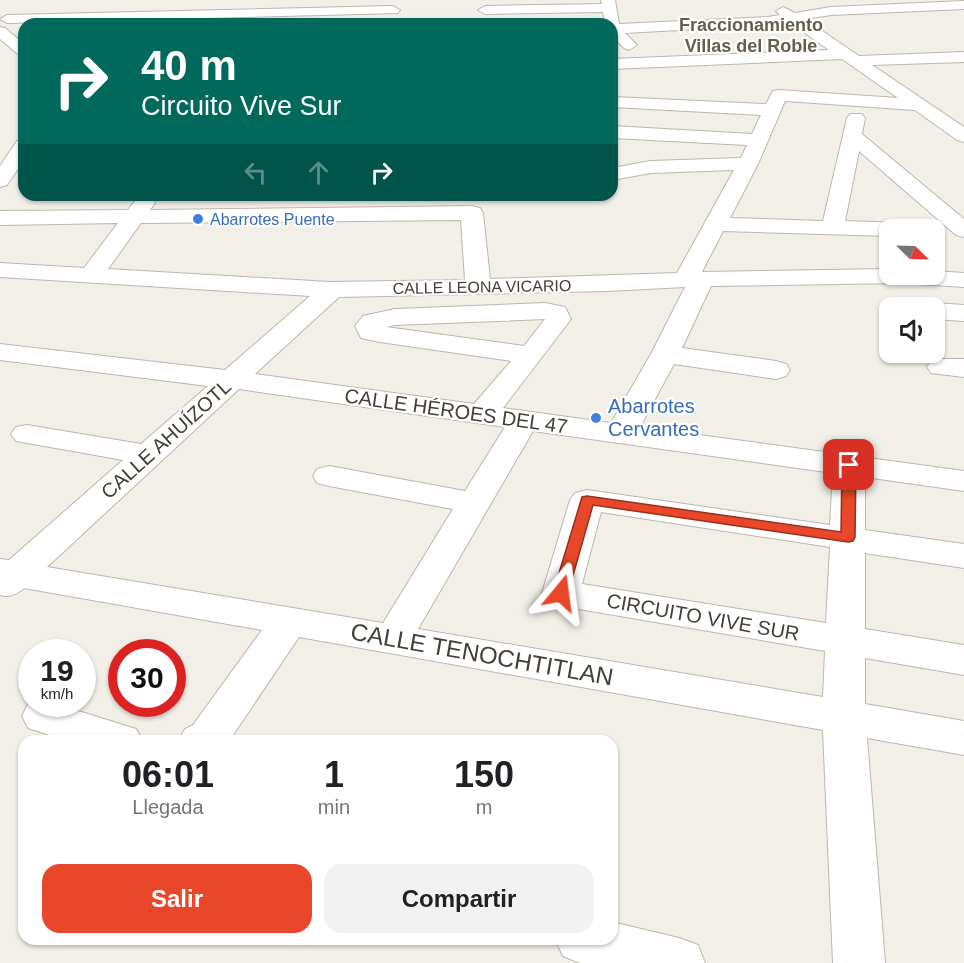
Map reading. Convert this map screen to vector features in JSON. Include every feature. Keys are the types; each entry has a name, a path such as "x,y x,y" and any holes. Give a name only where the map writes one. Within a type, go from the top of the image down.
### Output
{"street":[{"path":"181,18 207,0"},
{"path":"0,5 234,0"},
{"path":"479,18 485,10 498,0"},
{"path":"767,0 962,134"},
{"path":"790,0 880,60"},
{"path":"485,10 609,4"},
{"path":"2,27 32,5"},
{"path":"618,29 794,18 831,11 964,5"},
{"path":"934,7 952,15"},
{"path":"678,9 686,26"},
{"path":"884,9 904,21"},
{"path":"831,11 854,24"},
{"path":"140,18 186,15 392,12"},
{"path":"2,27 18,26"},
{"path":"2,27 18,41"},
{"path":"813,31 837,30"},
{"path":"618,33 636,45 666,85 689,107"},
{"path":"618,46 636,45"},
{"path":"618,64 851,57 880,60 964,57"},
{"path":"621,433 665,354 717,224 776,103 768,80"},
{"path":"618,102 689,107 860,101 920,105"},
{"path":"833,227 860,101"},
{"path":"618,132 758,140"},
{"path":"852,135 964,231"},
{"path":"0,181 18,141"},
{"path":"618,173 651,167 748,164"},
{"path":"90,277 145,201"},
{"path":"267,215 275,201"},
{"path":"0,218 472,213 478,287"},
{"path":"717,224 879,229"},
{"path":"945,230 964,231"},
{"name":"CALLE LEONA VICARIO","path":"0,270 332,290 902,276 964,280"},
{"name":"CALLE AHUÍZOTL","path":"5,578 149,455 332,290"},
{"path":"482,414 531,355 558,319 556,313 545,311 395,317 372,322 368,326 371,332 380,334 531,355"},
{"path":"945,312 964,313"},
{"name":"CALLE HÉROES DEL 47","path":"0,352 233,380 964,481"},
{"path":"665,354 776,369"},
{"path":"393,639 524,420"},
{"path":"27,434 149,455"},
{"path":"849,465 844,717 859,963"},
{"path":"329,476 475,503"},
{"name":"CIRCUITO VIVE SUR","path":"846,641 561,593 587,500 848,537"},
{"path":"848,537 964,556"},
{"name":"CALLE TENOCHTITLAN","path":"5,578 289,621 964,738"},
{"path":"209,735 289,621"},
{"path":"846,641 964,660"},
{"path":"45,717 102,735"},
{"path":"606,945 679,963"}],"place":[{"name":"Abarrotes Puente","path":"198,219"},
{"name":"Abarrotes Cervantes","path":"596,418"}],"district":[{"name":"Fraccionamiento Villas del Roble","path":"751,36"}],"route":[{"path":"561,593 587,500 848,537 849,465"}]}
